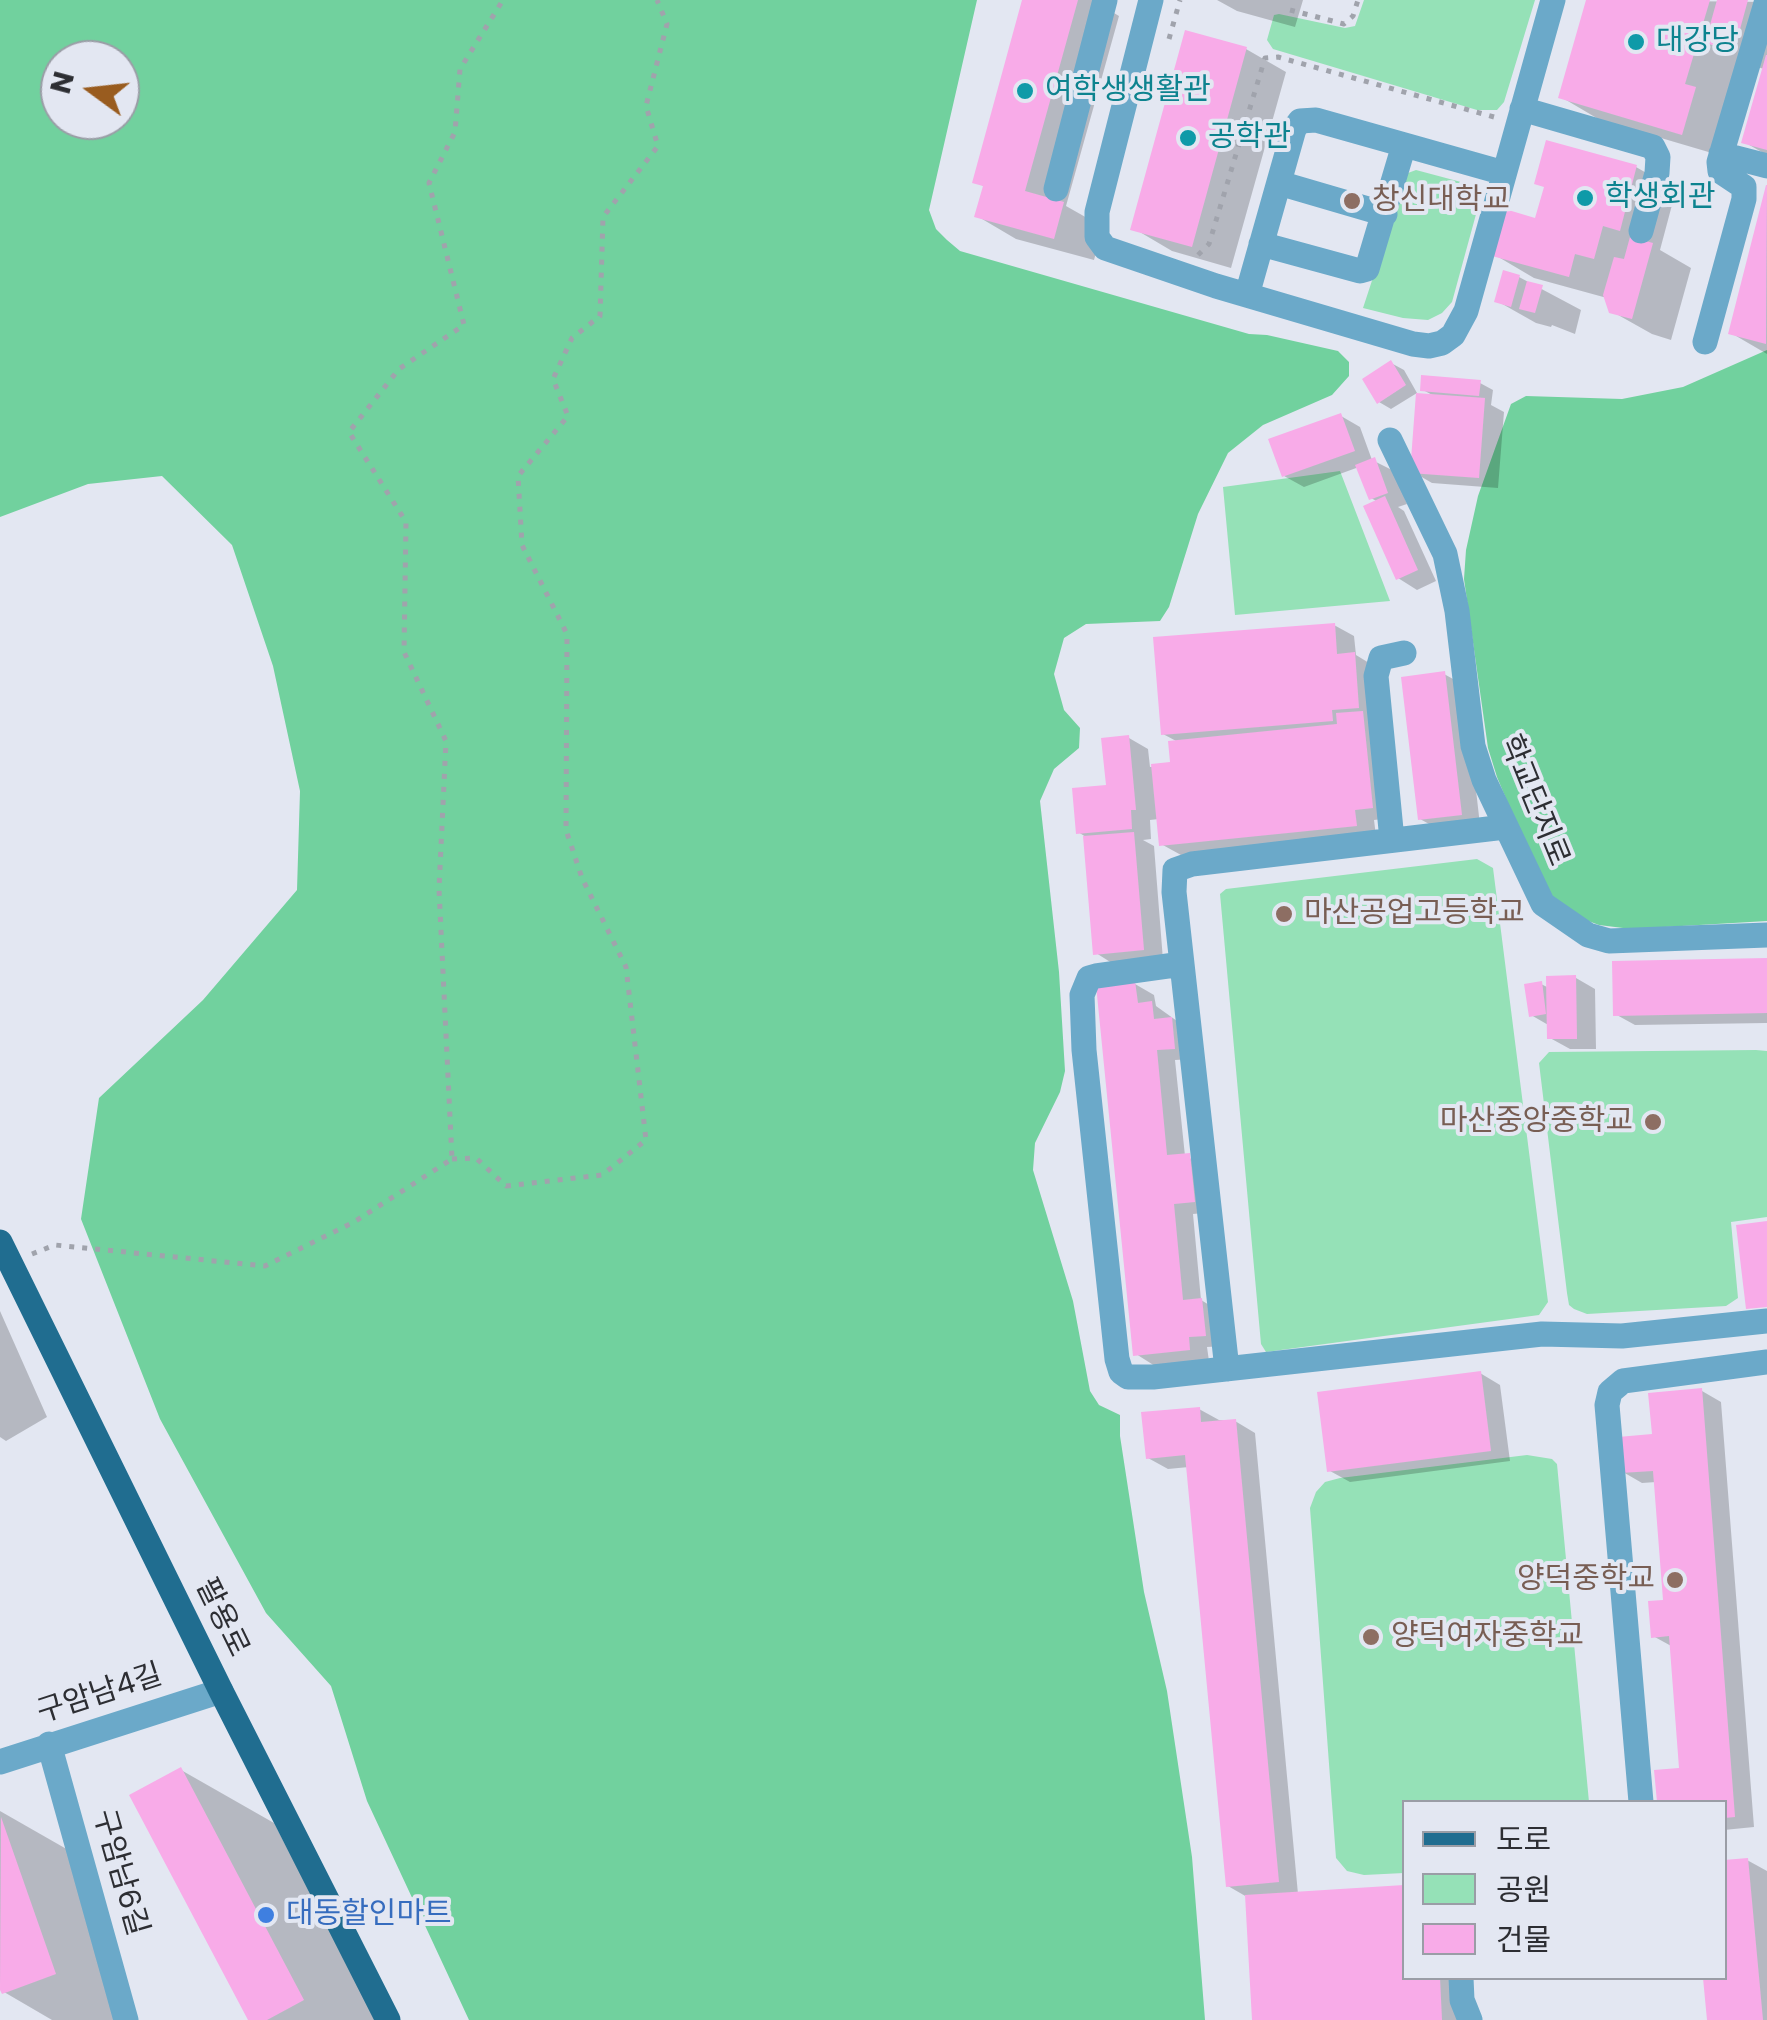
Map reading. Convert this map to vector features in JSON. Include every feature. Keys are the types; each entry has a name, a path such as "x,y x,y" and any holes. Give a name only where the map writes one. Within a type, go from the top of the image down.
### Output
{"main road":[{"name":"팔용로","path":"6,1252 221,1691 388,2020"}],"street":[{"path":"1056,189 1105,0"},
{"path":"1151,0 1097,212 1097,237 1116,254 1413,344 1442,344 1461,324 1504,172 1512,111 1553,0"},
{"path":"1705,342 1744,199 1744,187 1720,171 1721,154 1767,0"},
{"path":"1512,111 1652,147 1658,157 1656,174 1642,231"},
{"path":"1247,296 1294,129 1308,118 1504,172"},
{"path":"1262,244 1360,271 1371,264 1404,145"},
{"path":"1721,154 1767,166"},
{"path":"1279,183 1385,214"},
{"name":"학교단지로","path":"1390,440 1445,554 1457,611 1472,746 1484,780 1544,904 1588,936 1610,941 1767,935"},
{"path":"1392,840 1376,676 1381,658 1404,653"},
{"path":"1226,1369 1173,880 1175,870 1182,866 1506,827"},
{"path":"1182,964 1089,978 1082,994 1084,1050 1121,1372 1137,1378 1542,1334 1622,1336 1767,1321"},
{"path":"1641,1800 1606,1405 1610,1392 1623,1381 1767,1362"},
{"name":"구암남4길","path":"0,1762 221,1691"},
{"name":"구암남6길","path":"49,1744 126,2020"},
{"path":"1460,1980 1462,2000 1470,2020"}],"path":[{"path":"452,1159 439,889 446,741 404,652 406,522 349,432 399,369 464,324 429,182 455,132 460,70 503,0"},
{"path":"6,1252 55,1245 265,1266 354,1222 452,1159 476,1158 506,1186 602,1175 646,1140 626,966 582,878 566,830 567,634 522,544 518,476 568,416 553,379 572,338 600,316 603,218 658,146 646,106 667,24 657,0"},
{"path":"1165,54 1180,0"},
{"path":"1290,10 1344,24 1353,16 1358,0"},
{"path":"1192,255 1204,252 1209,244 1261,66 1270,56 1486,117 1512,111"}],"green space":[{"path":"0,0 977,0 929,210 936,229 947,240 960,251 1249,334 1338,351 1349,362 1349,376 1332,395 1263,425 1228,453 1198,514 1169,607 1160,621 1086,624 1064,638 1054,674 1064,710 1080,728 1079,748 1054,769 1040,801 1059,972 1065,1071 1060,1092 1035,1143 1033,1170 1073,1301 1090,1391 1099,1405 1120,1415 1144,1592 1167,1691 1192,1857 1205,2020 469,2020 367,1801 331,1686 266,1613 160,1419 81,1219 99,1098 203,1000 297,890 300,791 273,666 232,545 162,476 88,484 0,517"},
{"path":"1364,0 1535,0 1504,102 1497,110 1477,110 1273,49 1267,40 1274,15 1279,14 1345,28 1355,26"},
{"path":"1416,170 1476,186 1481,196 1452,302 1428,320 1363,308 1405,180 1408,173"},
{"path":"1767,350 1767,921 1631,929 1599,925 1575,916 1554,899 1537,873 1488,748 1464,579 1478,496 1511,404 1526,396 1622,399 1683,387"},
{"path":"1340,471 1390,601 1235,615 1223,487"},
{"path":"1477,859 1493,868 1548,1302 1539,1315 1266,1352 1261,1344 1220,894 1226,889"},
{"name":"마산중앙중학교","path":"1767,1051 1767,1217 1731,1222 1738,1298 1726,1306 1587,1314 1574,1309 1567,1293 1539,1063 1549,1052"},
{"path":"1527,1455 1552,1459 1557,1464 1589,1800 1402,1800 1402,1873 1364,1875 1347,1871 1336,1858 1310,1508 1325,1482"}],"building":[{"name":"여학생생활관","path":"1022,0 1078,0 1025,191 1064,202 1054,239 974,217 983,186 972,183"},
{"name":"대강당","path":"1586,0 1710,0 1685,84 1696,87 1682,135 1558,98"},
{"path":"1717,0 1748,0 1734,51 1705,43"},
{"name":"공학관","path":"1185,30 1247,47 1192,247 1130,230"},
{"path":"1767,55 1767,150 1741,143"},
{"name":"학생회관","path":"1546,140 1637,165 1620,231 1603,226 1594,259 1575,254 1569,277 1492,256 1505,209 1535,218 1544,187 1534,184"},
{"path":"1767,185 1766,344 1728,334"},
{"path":"1630,237 1653,243 1632,319 1609,313 1603,295 1614,257 1624,259"},
{"path":"1503,270 1520,275 1511,307 1494,302"},
{"path":"1527,281 1543,285 1535,313 1519,309"},
{"path":"1391,360 1406,385 1377,404 1362,379"},
{"path":"1421,375 1481,380 1479,396 1420,391"},
{"path":"1416,393 1485,398 1479,478 1410,473"},
{"path":"1341,413 1355,451 1282,477 1268,439"},
{"path":"1375,457 1388,493 1369,500 1355,465"},
{"path":"1385,496 1418,570 1396,580 1363,506"},
{"path":"1335,623 1337,654 1355,652 1359,708 1332,710 1333,721 1161,735 1153,637"},
{"path":"1445,671 1462,815 1418,820 1401,677"},
{"path":"1363,711 1373,808 1355,810 1357,826 1159,846 1151,764 1170,762 1168,741 1337,724 1336,713"},
{"path":"1129,735 1136,810 1131,810 1132,829 1076,834 1072,788 1106,785 1101,738"},
{"path":"1134,832 1144,950 1093,955 1083,836"},
{"path":"1767,958 1767,1013 1613,1016 1612,961"},
{"path":"1576,975 1577,1039 1547,1039 1546,976"},
{"path":"1135,981 1138,1003 1152,1001 1154,1019 1172,1017 1175,1049 1157,1050 1167,1155 1190,1153 1195,1202 1174,1204 1183,1300 1202,1298 1206,1336 1189,1337 1190,1350 1133,1356 1096,985"},
{"path":"1542,981 1546,1014 1529,1017 1524,984"},
{"path":"1767,1221 1767,1307 1746,1309 1736,1225"},
{"path":"1481,1371 1491,1451 1327,1472 1317,1392"},
{"path":"1702,1388 1735,1817 1727,1818 1727,1800 1657,1800 1654,1770 1679,1768 1669,1636 1651,1638 1648,1601 1663,1600 1653,1471 1620,1473 1618,1437 1652,1434 1648,1393"},
{"path":"1200,1407 1201,1422 1236,1419 1279,1882 1226,1887 1185,1455 1146,1459 1141,1412"},
{"path":"181,1767 304,2000 267,2020 248,2020 129,1795"},
{"path":"1,1817 56,1974 2,1994 0,1990"},
{"path":"1748,1858 1763,2020 1707,2020 1703,1980 1727,1980 1727,1860"},
{"path":"1402,1885 1402,1980 1440,1980 1442,2020 1252,2020 1245,1895"}],"place":[{"name":"대강당","path":"1636,42"},
{"name":"여학생생활관","path":"1025,91"},
{"name":"공학관","path":"1188,138"},
{"name":"학생회관","path":"1585,198"},
{"name":"창신대학교","path":"1352,201"},
{"name":"마산공업고등학교","path":"1284,914"},
{"name":"마산중앙중학교","path":"1653,1122"},
{"name":"양덕중학교","path":"1675,1580"},
{"name":"양덕여자중학교","path":"1371,1637"},
{"name":"대동할인마트","path":"266,1915"}]}
